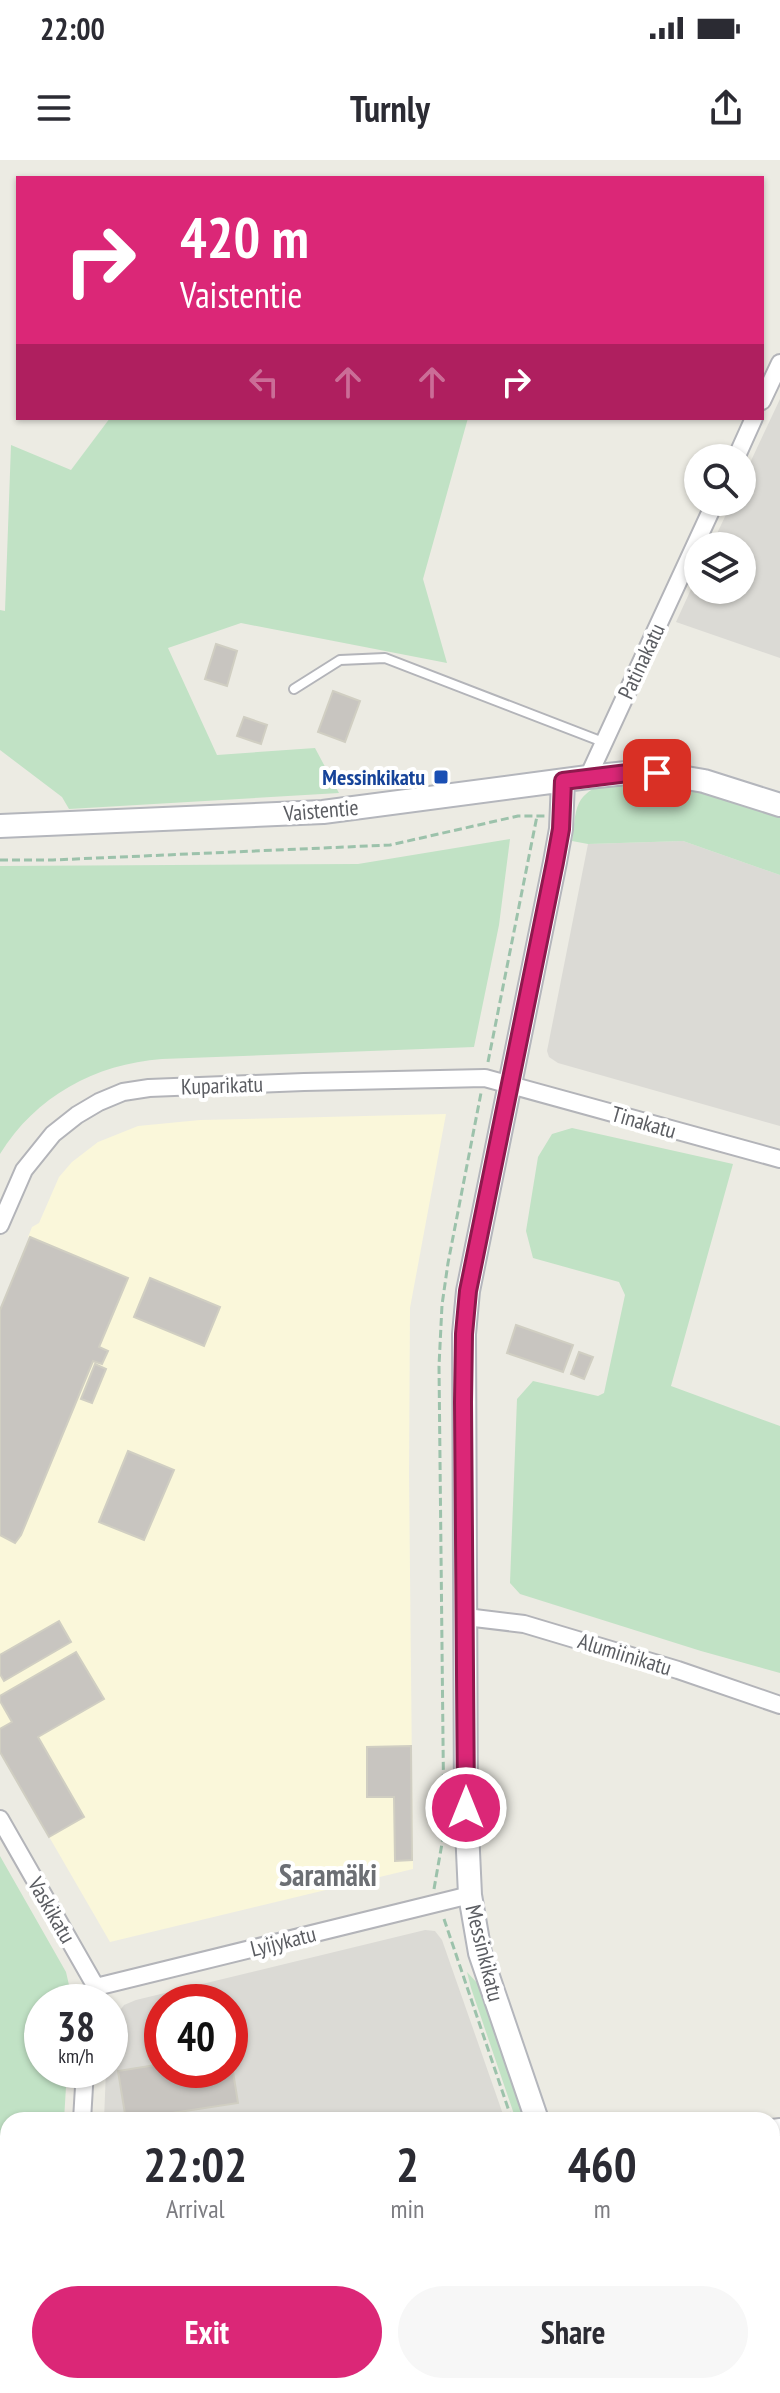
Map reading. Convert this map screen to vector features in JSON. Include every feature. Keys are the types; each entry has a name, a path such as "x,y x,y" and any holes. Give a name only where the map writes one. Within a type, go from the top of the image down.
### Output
{"street":[{"path":"764,397 780,363"},
{"path":"742,444 753,420"},
{"name":"Patinakatu","path":"588,777 708,516"},
{"name":"Vaistentie","path":"0,826 323,812 636,772 704,781 780,805"},
{"name":"Messinkikatu","path":"534,2112 480,1953 470,1895 466,1808 464,1334 468,1291 555,862 563,781"},
{"name":"Kuparikatu","path":"0,1225 24,1170 38,1150 77,1115 123,1092 174,1086 424,1079 485,1078 509,1084"},
{"name":"Tinakatu","path":"509,1084 780,1159"},
{"name":"Alumiinikatu","path":"466,1617 524,1624 678,1670 780,1705"},
{"name":"Vaskikatu","path":"0,1819 89,1984"},
{"name":"Lyijykatu","path":"128,1985 470,1895"},
{"path":"82,2112 84,2088"}],"lane":[{"path":"294,689 340,660 385,658 603,742"}],"path":[{"path":"0,860 390,845 518,816 561,816"}],"shaded area":[{"path":"780,399 780,658 676,622 684,604 756,604 756,532 718,532 725,516 756,516 756,450"},
{"path":"683,841 780,875 780,1126 558,1063 549,1057 547,1051 588,844"},
{"path":"446,1114 410,1308 413,1869 110,1942 0,1752 0,1310 32,1227 39,1223 59,1177 72,1162 98,1142 138,1126 200,1120"},
{"path":"425,1930 435,1931 442,1940 502,2112 104,2112 105,2088 128,2088 128,2003 144,1998 144,2088 248,2088 248,1984 202,1984"}],"green space":[{"path":"108,420 467,420 423,579 447,663 241,623 168,648 217,755 315,748 339,793 69,809 62,797 0,750 0,610 5,611 11,445 71,470"},
{"path":"656,782 719,796 780,818 780,875 683,841 588,844 572,841 577,807 593,789 613,783"},
{"path":"510,839 499,925 474,1047 137,1062 91,1076 49,1100 31,1115 0,1154 0,866 358,864"},
{"path":"572,1128 733,1164 671,1386 780,1426 780,1673 520,1594 510,1583 517,1399 533,1381 598,1396 604,1393 625,1295 619,1282 533,1258 526,1231 538,1157 552,1134"},
{"path":"0,1856 66,1972 69,1984 24,1984 24,2088 66,2088 64,2112 0,2112"},
{"path":"467,1972 479,1985 523,2112 513,2112"}],"building":[{"path":"216,644 237,651 227,686 205,679"},
{"path":"333,691 360,701 345,742 318,732"},
{"path":"244,717 267,725 261,744 237,736"},
{"path":"30,1237 128,1278 99,1347 108,1351 102,1364 93,1361 15,1543 0,1535 0,1310"},
{"path":"150,1278 220,1307 204,1346 134,1317"},
{"path":"516,1325 573,1345 563,1372 507,1353"},
{"path":"579,1352 593,1357 584,1379 571,1374"},
{"path":"95,1364 106,1369 92,1403 81,1399"},
{"path":"128,1451 174,1470 144,1540 99,1522"},
{"path":"59,1621 71,1642 4,1681 0,1674 0,1655"},
{"path":"76,1652 104,1699 38,1737 84,1817 49,1837 0,1752 0,1729 12,1722 0,1696"},
{"path":"411,1746 412,1860 395,1861 394,1797 367,1797 367,1747"},
{"path":"144,2067 144,2088 236,2088 238,2103 179,2112 125,2112 121,2088 128,2088 128,2069"}],"place":[{"name":"Messinkikatu","path":"441,777"}],"district":[{"name":"Saramäki","path":"328,1876"}],"route":[{"path":"466,1808 463,1402 468,1291 555,862 561,829 563,781 636,772 657,773"}]}
